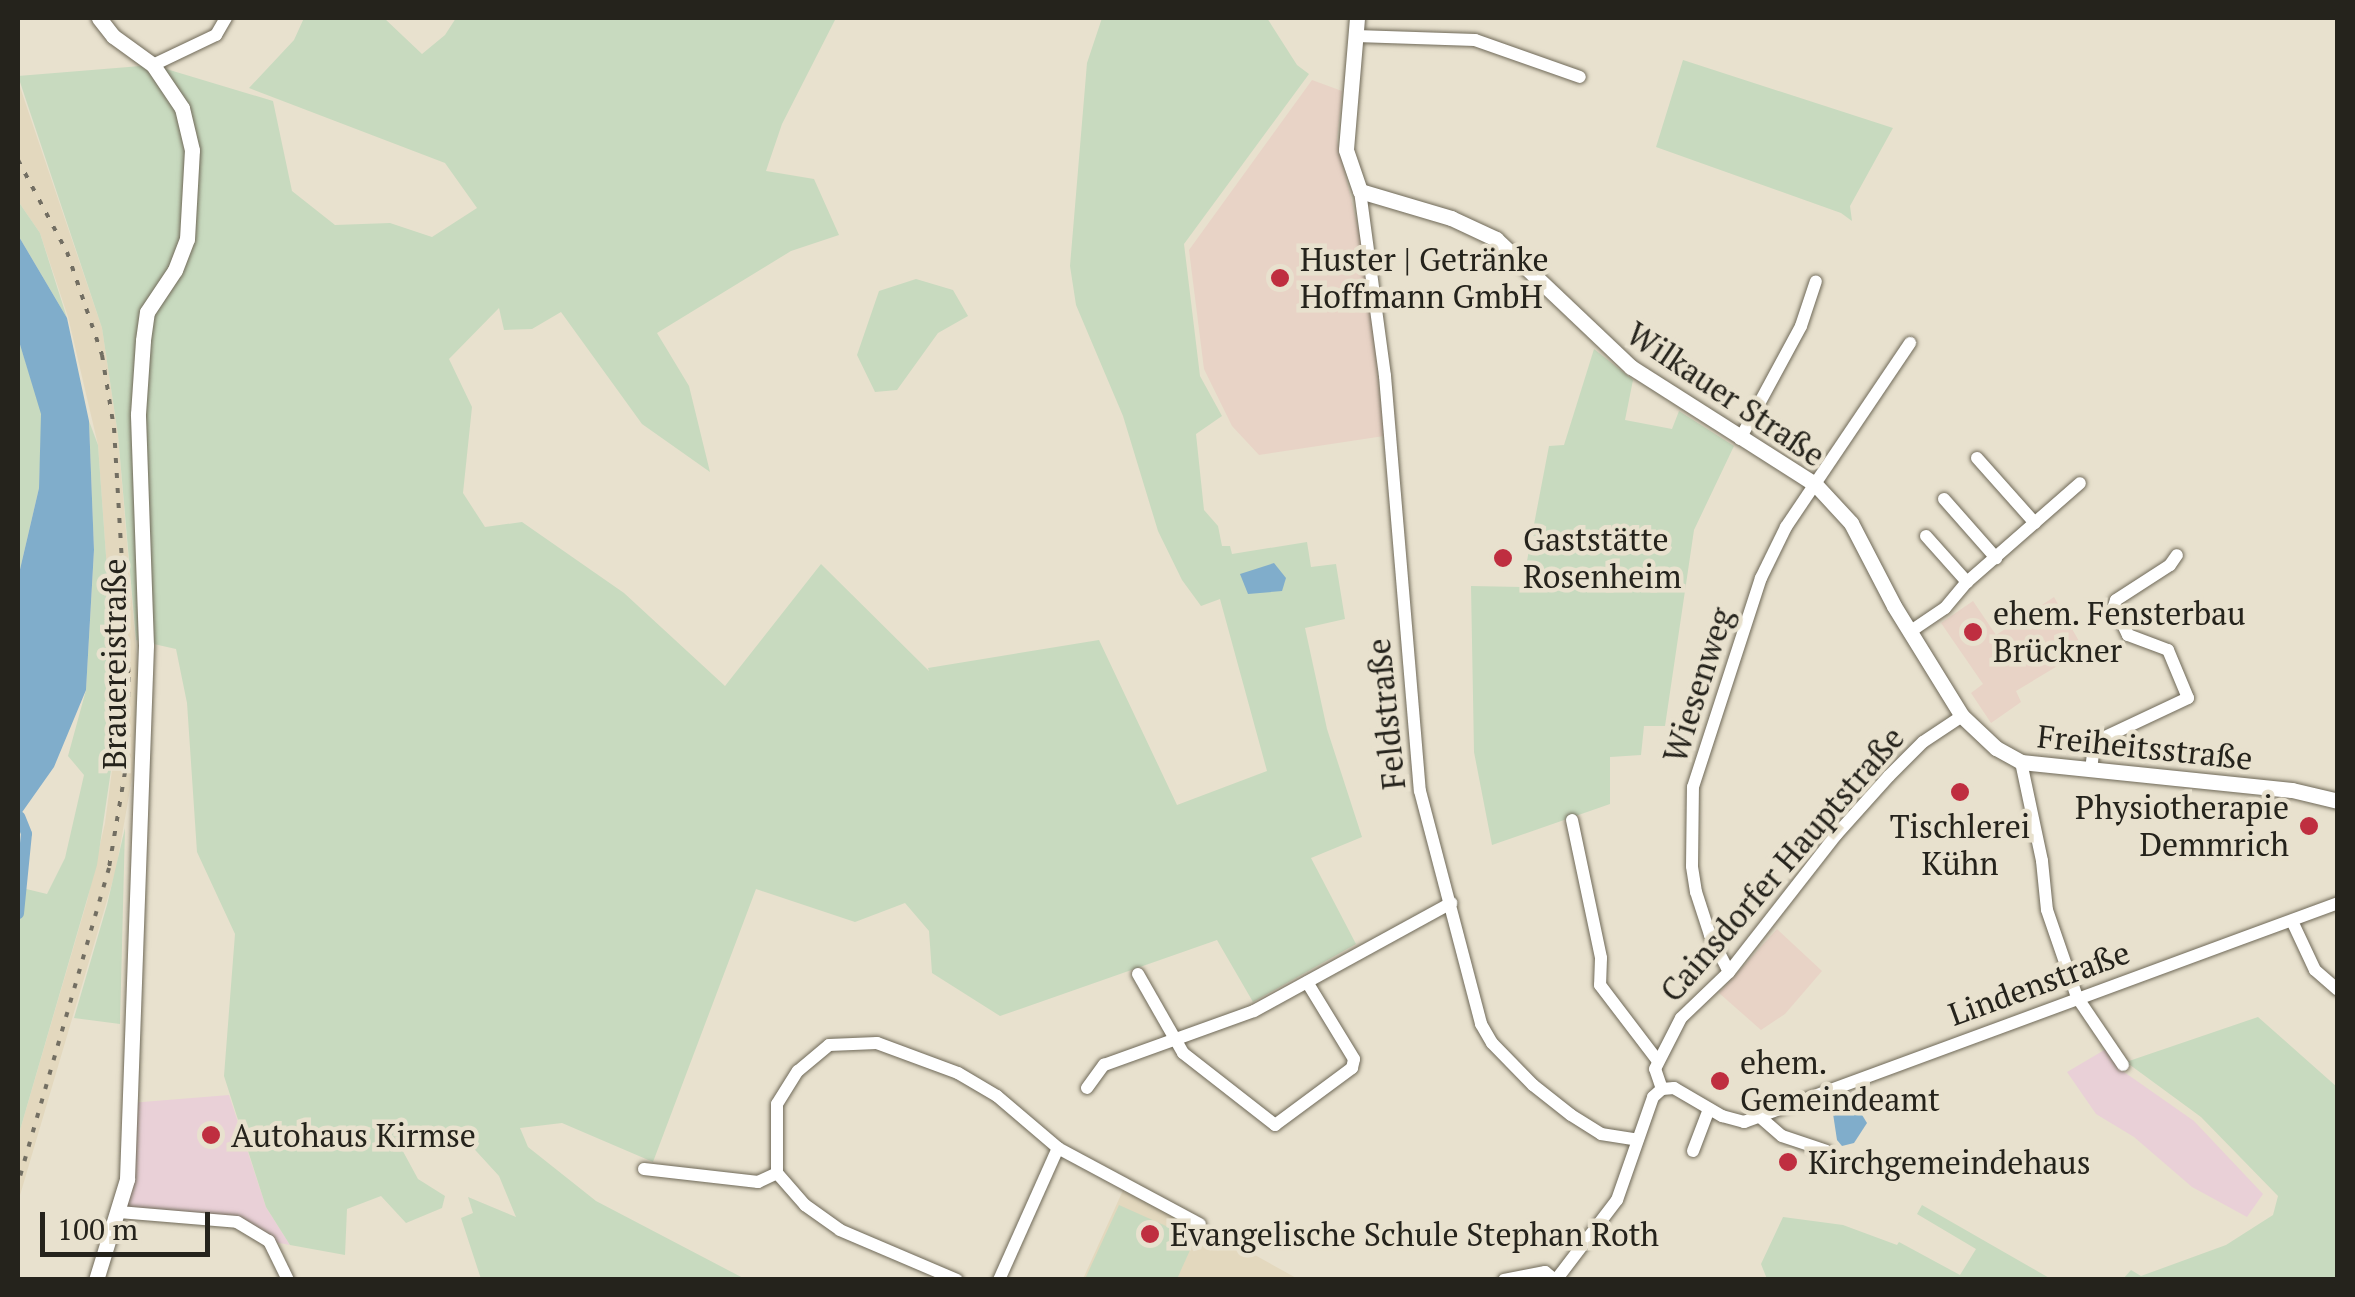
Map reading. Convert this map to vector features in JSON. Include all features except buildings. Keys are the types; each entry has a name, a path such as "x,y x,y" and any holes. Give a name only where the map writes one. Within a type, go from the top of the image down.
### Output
{"street":[{"name":"Brauereistraße","path":"96,1280 119,1212 128,1141 146,644 138,414 147,312 175,270 187,239 192,193 192,150 182,108 153,65 113,36 100,18"},
{"path":"153,65 216,35 226,18"},
{"path":"1357,18 1346,150 1360,191"},
{"path":"1356,36 1474,40 1580,76"},
{"name":"Wilkauer Straße","path":"1360,191 1451,218 1496,239 1630,367 1814,484 1851,523 1962,716"},
{"name":"Feldstraße","path":"1360,191 1383,360 1420,791 1481,1024 1492,1043 1566,1112 1601,1134 1638,1140"},
{"path":"1740,439 1802,326 1816,281"},
{"name":"Wiesenweg","path":"1729,972 1710,935 1696,892 1692,866 1694,787 1761,578 1814,484 1910,344"},
{"path":"1977,458 2034,523"},
{"path":"1911,632 1946,608 1968,582 2080,483"},
{"path":"1944,499 1996,558"},
{"path":"1926,536 1968,582"},
{"path":"2091,770 2094,746 2104,738 2188,698 2168,650 2128,635 2114,606 2116,600 2170,565 2177,555"},
{"name":"Freiheitsstraße","path":"1962,716 1996,748 2021,762 2292,790 2338,801"},
{"name":"Cainsdorfer Hauptstraße","path":"1662,1088 1654,1069 1681,1018 1729,972 1836,835 1889,776 1923,742 1962,716"},
{"path":"2021,762 2048,910 2078,997 2123,1065"},
{"name":"Cainsdorfer Hauptstraße","path":"1572,820 1601,958 1600,985 1658,1061"},
{"name":"Lindenstraße","path":"1662,1088 1674,1088 1736,1122 1760,1116 2338,903"},
{"path":"1087,1088 1104,1066 1254,1011 1451,904"},
{"path":"2292,920 2315,970 2338,990"},
{"path":"1138,974 1184,1052 1280,1124 1352,1068 1354,1059 1307,982"},
{"path":"956,1280 881,1251 831,1225 805,1206 777,1173 777,1104 798,1071 830,1045 877,1043 958,1073 996,1096 1058,1148 1200,1224"},
{"path":"1504,1280 1545,1272 1556,1280 1618,1200 1653,1097 1662,1088"},
{"path":"1693,1150 1708,1109"},
{"name":"Lindenstraße","path":"1760,1116 1782,1136 1826,1152"},
{"path":"1000,1280 1058,1148"},
{"path":"644,1169 758,1182 777,1173"},
{"path":"119,1212 237,1222 269,1241 288,1280"}],"shaded area":[{"name":"Huster | Getränke Hoffmann GmbH","path":"1312,80 1342,91 1337,140 1366,261 1384,436 1259,455 1232,426 1204,369 1189,250"},
{"path":"18,81 102,328 118,435 138,674 133,772 116,870 18,1202 18,1137 87,901 105,823 112,770 114,666 98,445 68,317 40,233 18,201"},
{"path":"2054,597 2084,650 2016,691 2021,702 1991,723 1971,693 1983,684 1941,623 1973,601 1996,635"},
{"path":"1777,929 1822,971 1785,1014 1761,1030 1719,993"},
{"path":"2106,1049 2117,1067 2194,1121 2263,1194 2247,1217 2192,1187 2134,1137 2096,1114 2067,1072"},
{"path":"229,1095 266,1207 290,1245 269,1241 256,1230 119,1212 130,1103"},
{"name":"Evangelische Schule Stephan Roth","path":"1124,1188 1190,1220 1192,1232 1203,1237 1208,1229 1298,1279 1083,1279"}],"green space":[{"path":"304,18 384,18 422,54 445,35 456,18 836,18 782,124 766,171 814,179 839,235 791,251 657,333 689,386 710,472 642,424 561,312 532,329 504,330 499,308 449,359 472,407 463,493 485,527 522,522 624,593 725,686 821,564 929,671 928,668 1099,640 1177,805 1267,771 1220,599 1201,606 1182,580 1158,531 1123,416 1076,305 1070,266 1087,63 1102,18 1267,18 1297,65 1309,74 1184,244 1200,376 1222,416 1196,434 1204,510 1218,526 1222,546 1230,546 1232,554 1307,542 1311,567 1336,564 1345,619 1305,628 1327,729 1362,837 1311,858 1356,944 1253,1002 1217,940 1000,1016 932,973 929,931 905,903 855,922 756,889 653,1162 562,1123 520,1128 528,1147 596,1201 745,1279 481,1279 461,1218 473,1213 468,1197 516,1217 499,1176 466,1140 469,1131 399,1144 418,1179 445,1196 442,1208 406,1223 381,1196 347,1209 345,1255 290,1245 266,1207 224,1076 235,934 197,852 187,703 176,649 136,640 118,435 102,328 18,76 153,65 273,101 292,191 335,225 390,223 432,237 477,208 445,163 249,88 294,40"},
{"path":"1683,60 1893,128 1850,206 1852,221 1841,213 1656,147"},
{"path":"18,201 40,233 67,318 18,235"},
{"path":"916,279 953,290 968,316 938,333 897,390 875,392 857,355 879,291"},
{"path":"18,338 42,414 39,488 18,578"},
{"path":"1594,349 1633,380 1625,420 1672,429 1679,411 1734,446 1694,530 1665,726 1644,726 1641,755 1610,757 1610,804 1492,845 1474,752 1471,586 1522,587 1549,446 1564,445"},
{"path":"89,421 98,445 114,666 111,770 97,865 18,1137 18,887 47,894 65,858 84,775 68,756 86,690 94,551"},
{"path":"125,828 120,1024 74,1018 107,905"},
{"path":"2258,1017 2337,1087 2337,1279 2123,1279 2131,1270 2141,1276 2226,1245 2273,1215 2278,1196 2201,1117 2126,1062"},
{"path":"1119,1205 1195,1239 1177,1279 1085,1279"},
{"path":"1922,1205 2051,1279 1767,1279 1761,1264 1783,1217 1843,1225 1897,1245 1899,1242 1960,1275 1976,1249 1917,1214"}],"water":[{"path":"18,235 67,318 89,421 94,550 86,690 54,767 18,818 18,578 39,488 41,414 18,338"},
{"path":"1274,563 1286,578 1282,591 1248,594 1240,574"},
{"path":"1839,1099 1859,1110 1867,1123 1854,1143 1842,1146 1837,1140 1832,1107"}],"waterway":[{"path":"18,913 26,833 19,816"}],"railway":[{"path":"18,160 67,252 102,355 114,428 129,677 125,772 109,868 18,1184"}],"place":[{"name":"Huster | Getränke Hoffmann GmbH","path":"1280,278"},
{"name":"Gaststätte Rosenheim","path":"1503,558"},
{"name":"ehem. Fensterbau Brückner","path":"1973,632"},
{"name":"Tischlerei Kühn","path":"1960,792"},
{"name":"Physiotherapie Demmrich","path":"2309,826"},
{"name":"ehem. Gemeindeamt","path":"1720,1081"},
{"name":"Autohaus Kirmse","path":"211,1135"},
{"name":"Kirchgemeindehaus","path":"1788,1162"},
{"name":"Evangelische Schule Stephan Roth","path":"1150,1234"}]}
